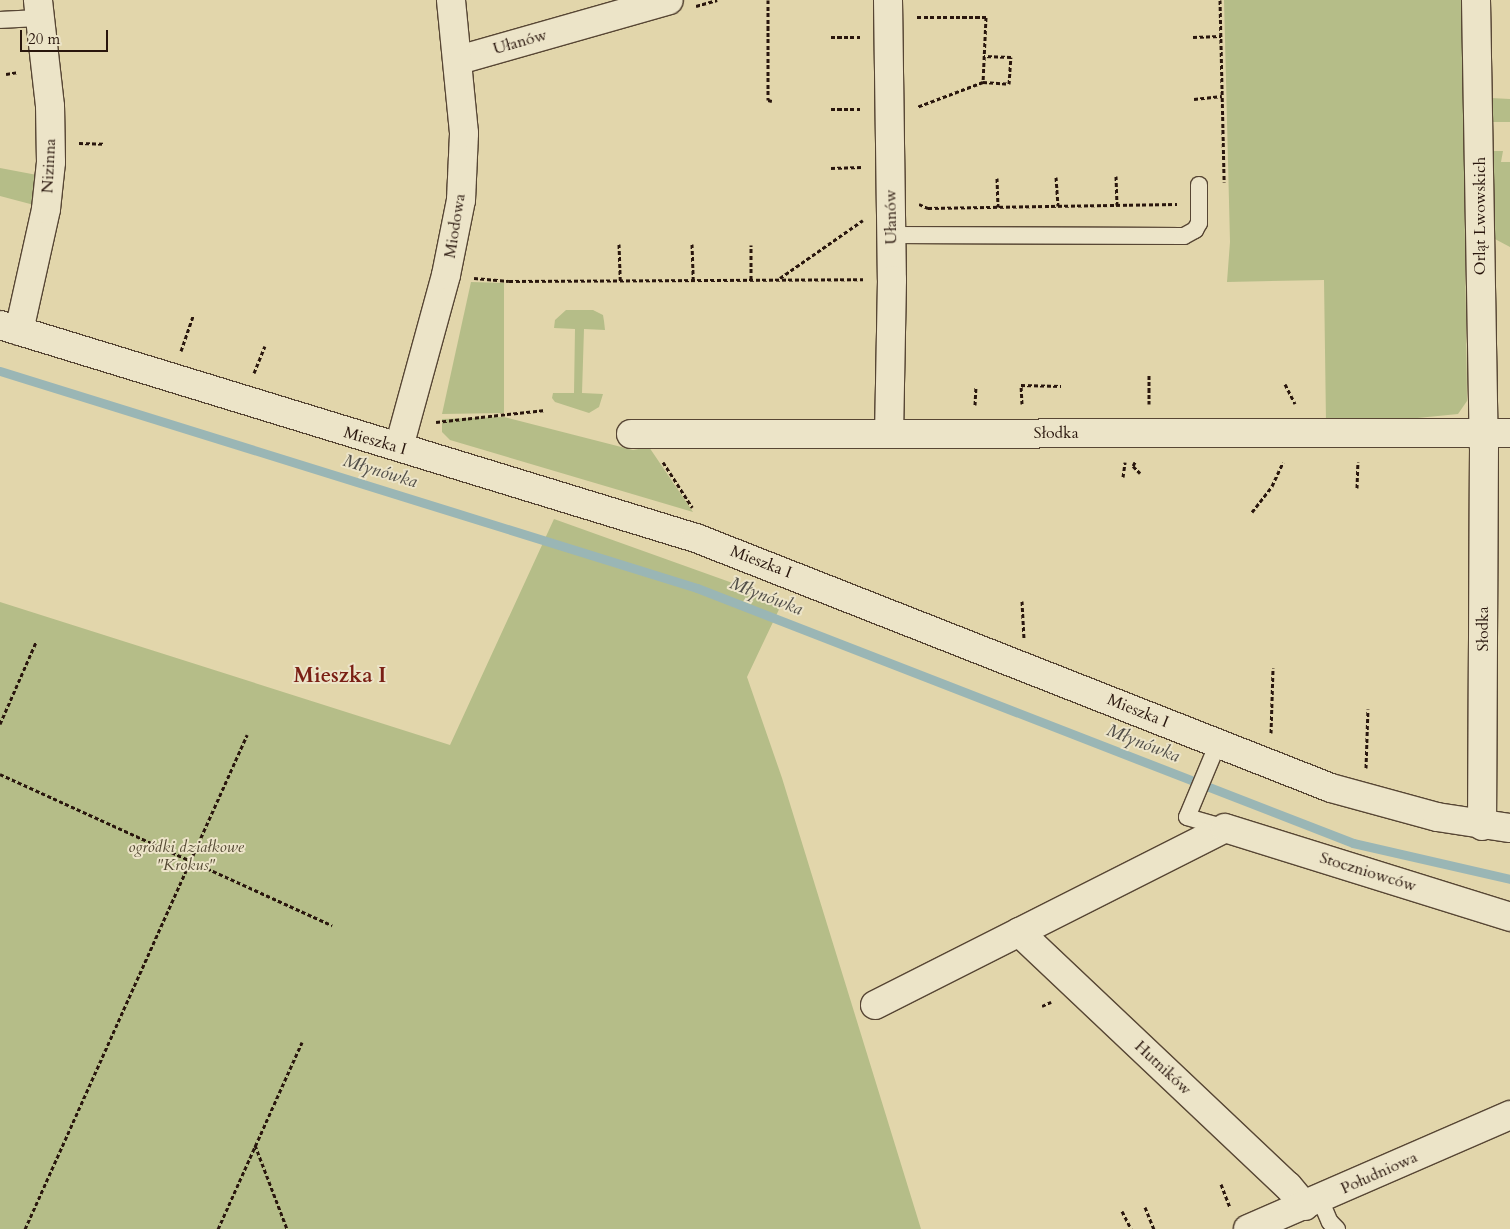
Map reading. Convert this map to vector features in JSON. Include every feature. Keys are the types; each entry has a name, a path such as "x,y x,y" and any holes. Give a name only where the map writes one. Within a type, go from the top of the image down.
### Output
{"street":[{"name":"Miodowa","path":"398,447 446,275 461,200 465,141 459,60 450,0"},
{"name":"Orląt Lwowskich","path":"1476,0 1482,432"},
{"name":"Ułanów","path":"459,60 680,4"},
{"name":"Nizinna","path":"10,328 46,209 51,162 50,106 39,9"},
{"name":"Ułanów","path":"889,9 876,109 880,175 891,234 889,434"},
{"name":"Mieszka I","path":"10,328 710,543 1213,754 1388,805 1482,826 1510,828"},
{"name":"Słodka","path":"1482,432 1482,826"},
{"name":"Słodka","path":"631,434 1510,433"},
{"name":"Stoczniowców","path":"1225,828 1510,917"},
{"path":"875,1005 1225,828"},
{"name":"Hutników","path":"1019,932 1288,1186 1312,1202"},
{"name":"Południowa","path":"1241,1223 1312,1202 1510,1115"}],"lane":[{"path":"0,20 39,9"},
{"path":"891,234 1184,236 1195,230 1201,214 1199,185"},
{"path":"1213,754 1187,817 1225,828"},
{"path":"1312,1202 1337,1229"}],"path":[{"path":"680,4 717,0"},
{"path":"768,0 768,100 772,101"},
{"path":"1220,0 1224,193"},
{"path":"889,9 986,17 983,82"},
{"path":"1193,37 1221,36"},
{"path":"831,37 864,37"},
{"path":"831,109 922,107 983,82 1009,84 1011,57 984,56"},
{"path":"1194,99 1222,96"},
{"path":"831,168 880,175 906,182 916,202 928,208 1183,204 1201,214"},
{"path":"1116,176 1117,205"},
{"path":"1056,177 1058,206"},
{"path":"997,178 998,207"},
{"path":"779,279 870,216"},
{"path":"620,244 620,280"},
{"path":"692,244 693,279"},
{"path":"750,279 751,245"},
{"path":"446,275 509,281 693,279 892,280"},
{"path":"180,354 193,316"},
{"path":"253,376 265,346"},
{"path":"1024,433 1021,384 1061,386"},
{"path":"435,422 545,410"},
{"path":"436,412 435,422 437,430"},
{"path":"1252,512 1272,486 1284,454"},
{"path":"1357,488 1358,454"},
{"path":"1022,601 1023,644"},
{"path":"0,724 36,642"},
{"path":"1270,738 1272,668"},
{"path":"1366,773 1368,709"},
{"path":"25,1229 193,861 247,735"},
{"path":"0,774 332,925"},
{"path":"218,1229 302,1042"},
{"path":"255,1145 287,1229"},
{"path":"1221,1184 1241,1223"},
{"path":"1145,1207 1154,1229"},
{"path":"1122,1211 1131,1229"}],"green space":[{"path":"1224,0 1462,0 1467,401 1458,414 1377,422 1326,422 1324,280 1227,282 1230,242"},
{"path":"1491,98 1510,99 1510,122 1491,122"},
{"path":"1492,151 1503,151 1501,162 1510,162 1510,247 1493,238"},
{"path":"0,168 37,175 34,205 0,196"},
{"path":"471,282 504,283 504,413 442,414"},
{"path":"566,310 593,310 603,315 605,330 584,329 582,393 603,394 599,407 589,413 555,402 552,398 553,393 574,393 575,329 554,328 555,320"},
{"path":"504,417 633,450 649,447 693,512 450,440 442,432 442,419"},
{"name":"ogródki działkowe \"Krokus\"","path":"554,519 783,601 747,677 782,778 921,1229 0,1229 0,602 450,745"}],"waterway":[{"name":"Młynówka","path":"0,371 697,588 1353,843 1510,879"}],"district":[{"name":"Mieszka I","path":"340,676"}]}
